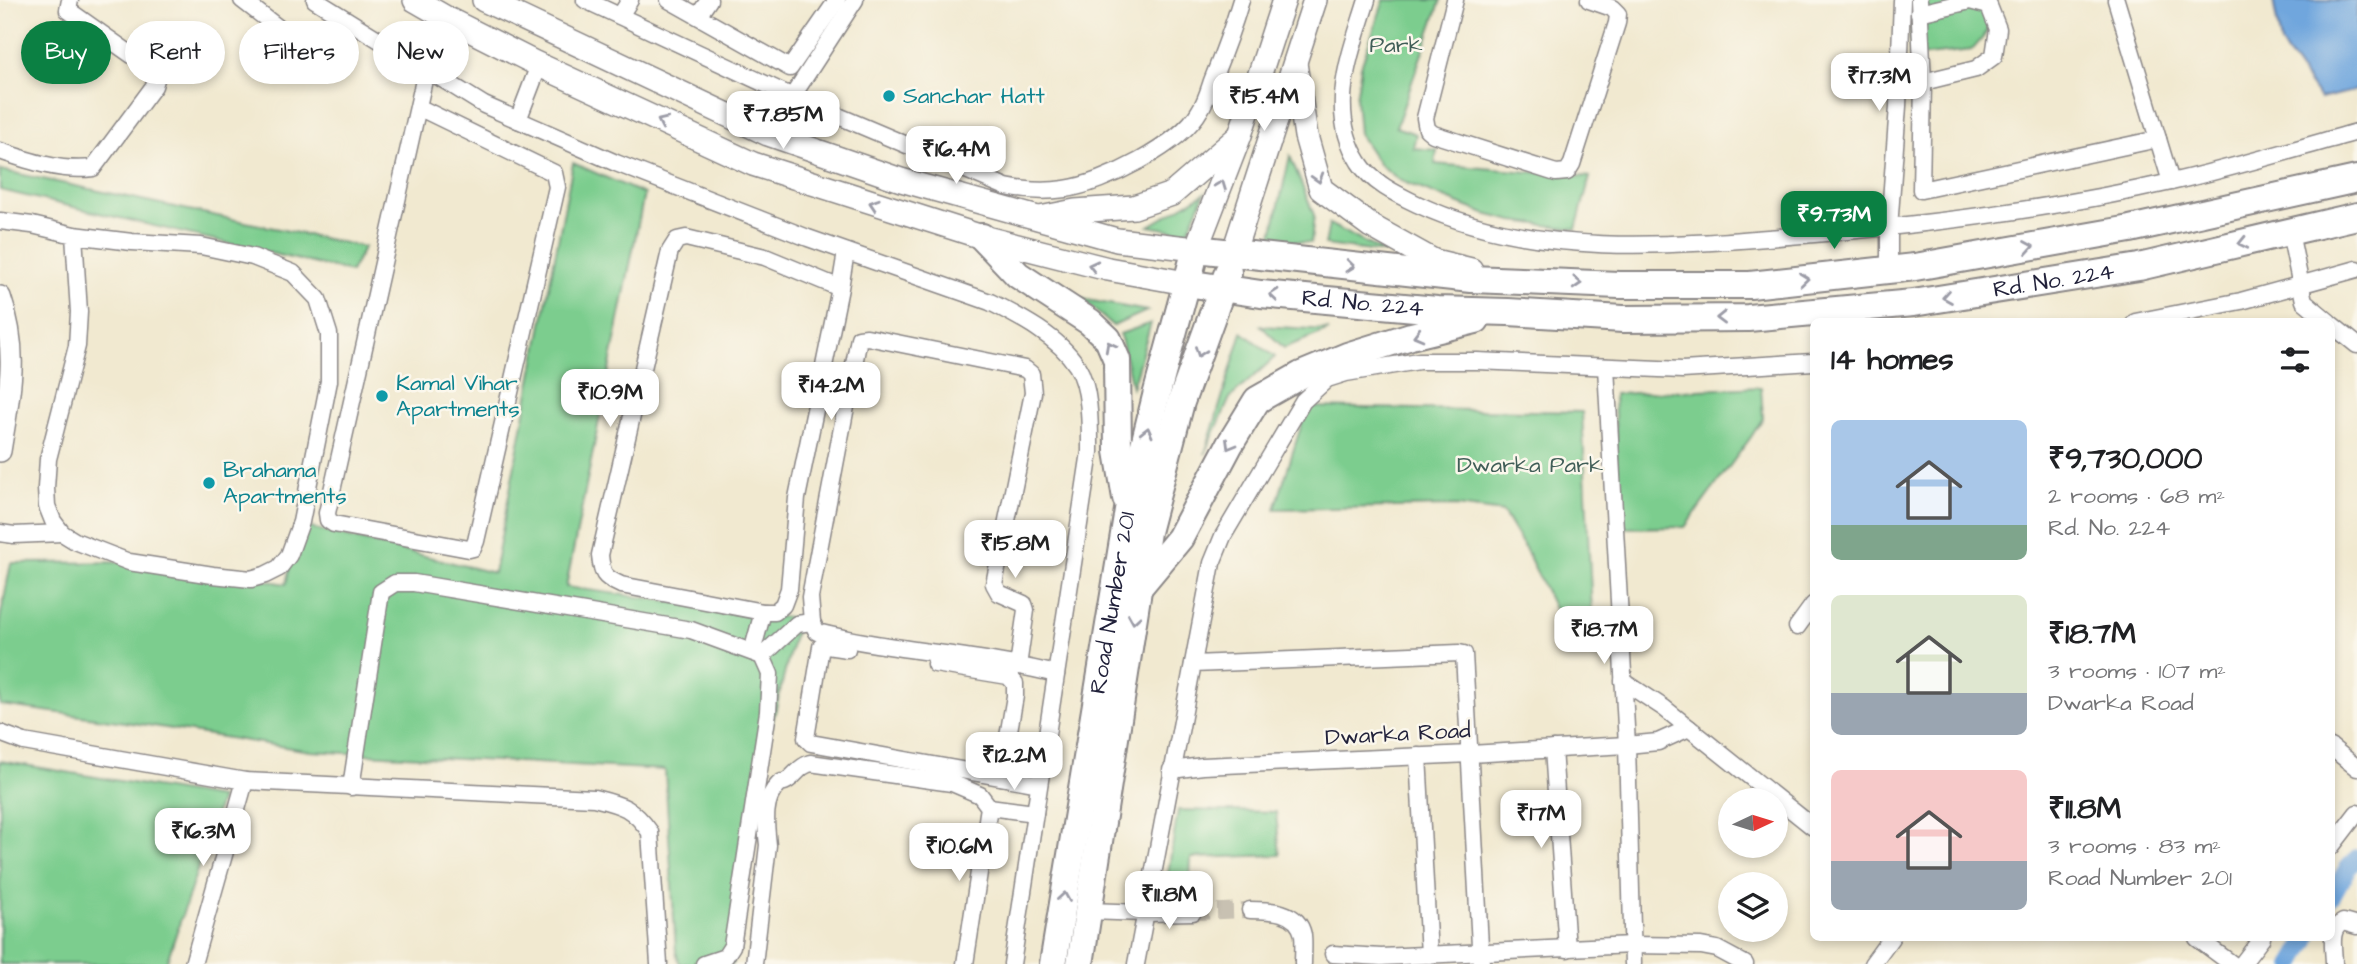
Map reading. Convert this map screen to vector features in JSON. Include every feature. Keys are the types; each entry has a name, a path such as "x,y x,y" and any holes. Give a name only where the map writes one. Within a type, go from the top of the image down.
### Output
{"main road":[{"name":"Rd. No. 224","path":"415,0 539,65 754,164 982,237 1108,270 1261,293 1437,310 1623,319 1875,314 1913,303 2139,267 2357,216"},
{"name":"Rd. No. 224","path":"484,0 768,134 901,180 1117,240 1471,279 1619,285 1750,285 1889,269 2130,229 2357,179"},
{"path":"1196,249 1240,135 1284,0"},
{"path":"1233,254 1315,0"},
{"path":"1295,63 1306,136 1321,189 1371,226 1434,261 1509,279"},
{"path":"1037,218 1075,211 1134,207 1172,194 1240,135"},
{"path":"982,237 1018,275 1090,322 1108,339 1117,360 1118,451 1128,510"},
{"name":"Road Number 201","path":"1053,964 1128,510 1196,249"},
{"name":"Road Number 201","path":"1080,964 1147,532 1181,402 1233,254"},
{"path":"1139,588 1180,538 1230,444 1257,400 1301,374 1346,356 1508,312"}],"street":[{"path":"0,151 36,163 93,168 154,86 157,76 153,70 68,10 70,0"},
{"path":"242,0 310,52 340,16"},
{"path":"315,0 373,37"},
{"path":"585,0 791,96 1006,187 1041,192 1086,185 1114,174 1154,152 1181,133 1200,111 1229,40 1241,0"},
{"path":"620,16 630,0"},
{"path":"698,16 709,0"},
{"path":"676,2 790,68 837,0"},
{"path":"768,134 855,0"},
{"path":"1367,0 1347,66 1342,98 1343,120 1349,142 1360,164 1396,194 1426,208 1490,230 1527,237 1620,244 1685,245 1889,228 1986,215 2171,182 2357,132"},
{"path":"1455,0 1425,118 1427,129 1433,134 1556,173 1567,172 1572,164 1617,23 1618,14 1612,8 1589,0"},
{"path":"1889,269 1902,0"},
{"path":"2116,0 2171,182"},
{"path":"1923,82 1976,69 1994,56 1998,29 1989,6 1970,1 1919,6 1923,82 1921,190 2158,139"},
{"path":"729,67 741,42"},
{"path":"518,120 539,65"},
{"path":"418,107 554,173 557,187 476,541 469,549 334,524 328,520 327,513 423,84"},
{"path":"448,84 484,105 616,163 846,252 990,302 1014,314 1057,344 1078,367 1090,415 1090,452 1012,964"},
{"path":"0,221 74,235 201,246 253,257 293,272 318,299 328,334 329,381 301,523 289,555 279,568 251,579 129,562 75,541 62,533 53,521 47,506 48,459 77,346 79,312 74,235"},
{"path":"2290,232 2304,301 2324,318"},
{"path":"840,288 765,257 686,237 677,240 670,251 600,555 602,571 608,579 621,585 763,612 775,612 783,605 789,589 797,498 840,288 846,252"},
{"path":"2155,318 2241,301 2357,269"},
{"path":"0,451 12,362 2,311"},
{"path":"2335,327 2357,345"},
{"path":"1018,666 1026,610 1021,602 999,593 995,584 1033,394 1031,374 1025,369 867,337 859,338 810,597 812,622 817,632 885,647 1056,674"},
{"path":"1136,964 1212,563 1223,536 1303,401 1327,379 1346,373 1431,360 1682,370 1810,362"},
{"path":"1606,367 1627,745 1633,964"},
{"path":"0,533 62,533"},
{"path":"351,787 381,592 395,583 414,583 691,631 757,654 770,674 768,712 733,946 725,957 704,964"},
{"path":"1797,627 1810,610"},
{"path":"757,654 763,612"},
{"path":"757,654 797,624 812,622"},
{"path":"1001,777 1015,696 1015,683 1008,676 821,647 806,738 811,743 1039,784"},
{"path":"1193,664 1464,654 1480,958"},
{"path":"1623,681 1653,700 1810,825"},
{"name":"Dwarka Road","path":"1171,770 1203,766 1627,745 1658,742 1689,728"},
{"path":"0,733 24,743 246,781 594,798 625,806 638,816 650,832 659,964"},
{"path":"1553,749 1567,949"},
{"path":"2335,750 2357,768"},
{"path":"1418,756 1429,955"},
{"path":"733,946 755,957 768,845 768,797 779,783 789,780 799,768 810,763 952,783 980,795 989,807 965,964"},
{"path":"194,964 246,781"},
{"path":"989,807 1035,813"},
{"path":"2335,842 2357,813"},
{"path":"1250,910 1270,910 1290,916 1303,932 1303,964"},
{"path":"1088,911 1193,912"},
{"path":"2335,927 2343,922 2357,926"},
{"path":"1872,964 1889,941"},
{"path":"2201,941 2232,964"},
{"path":"2242,964 2260,941"},
{"path":"2333,941 2334,964"},
{"path":"1333,954 1480,958 1632,945 1711,948 1745,964"}],"green space":[{"name":"Park","path":"1384,0 1441,0 1396,127 1416,134 1413,148 1437,150 1435,164 1590,177 1576,229 1513,221 1485,214 1401,181 1379,164 1359,134 1356,98 1361,66"},
{"path":"1912,0 1989,0 1989,28 1972,50 1910,57"},
{"path":"1290,156 1314,215 1311,243 1271,239"},
{"path":"573,163 644,194 566,587 798,619 766,748 733,964 680,964 676,952 665,770 310,751 0,705 0,619 11,563 165,562 286,584 299,525 494,573"},
{"path":"0,170 364,247 351,272 0,190"},
{"path":"1205,193 1187,233 1149,226"},
{"path":"1329,224 1385,253 1325,245"},
{"path":"1082,299 1147,311 1113,326"},
{"path":"1151,323 1132,387 1120,334"},
{"path":"1261,326 1329,330 1284,348"},
{"path":"1242,332 1275,357 1230,398 1205,454"},
{"path":"1761,387 1763,418 1685,527 1619,528 1614,394"},
{"name":"Dwarka Park","path":"1307,407 1582,412 1593,634 1571,644 1526,550 1503,512 1456,506 1275,509"},
{"path":"0,761 221,798 166,964 0,964"},
{"path":"1178,810 1276,812 1280,855 1191,858 1189,906 1163,905"}],"water":[{"path":"2273,0 2357,0 2357,90 2320,99 2281,44"}],"waterway":[{"path":"2335,890 2357,858"},
{"path":"2293,964 2306,941"}],"tunnel":[{"path":"1193,912 1250,910"}],"place":[{"name":"Sanchar Hatt","path":"889,96"},
{"name":"Kamal Vihar Apartments","path":"382,396"},
{"name":"Brahama Apartments","path":"209,483"}]}
